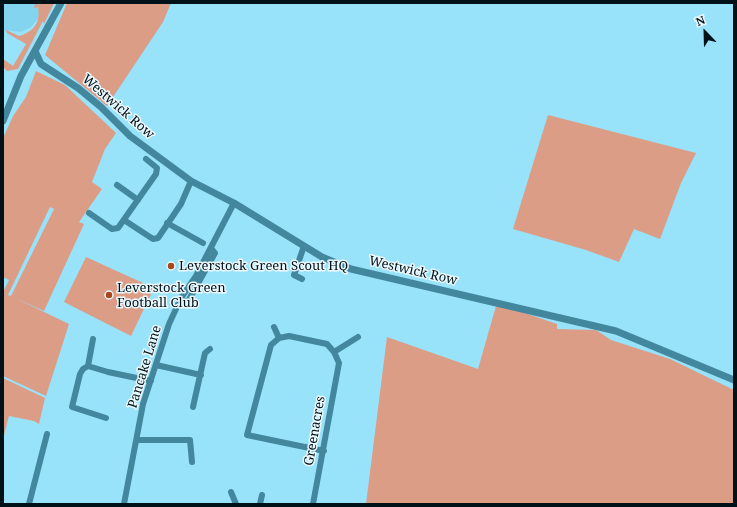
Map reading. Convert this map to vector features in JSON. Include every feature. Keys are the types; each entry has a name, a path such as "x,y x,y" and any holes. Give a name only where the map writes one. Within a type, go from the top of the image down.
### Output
{"street":[{"path":"3,121 16,87 61,3"},
{"path":"26,67 41,64 35,51"},
{"name":"Westwick Row","path":"41,64 78,88 101,107 130,136 191,181 234,203 322,257 351,269 616,331 734,380"},
{"path":"89,212 112,229 118,228 156,174 157,168 146,159"},
{"path":"124,220 152,239 158,238 181,204 191,181"},
{"path":"117,185 138,200"},
{"name":"Pancake Lane","path":"124,504 143,404 169,324 181,298 187,303 198,278 215,253 211,248 234,203"},
{"path":"167,223 203,243"},
{"path":"302,279 294,275 304,246"},
{"path":"274,327 279,338"},
{"path":"324,451 247,435 271,345 279,338 288,336 327,344 334,352 358,336"},
{"path":"88,366 93,339"},
{"path":"193,407 205,354 210,349"},
{"name":"Greenacres","path":"313,504 324,451 338,363 334,352"},
{"path":"156,365 201,375"},
{"path":"106,418 72,407 80,374 83,368 88,366 108,372 151,381"},
{"path":"29,504 46,434"},
{"path":"137,440 190,440 192,462"},
{"path":"231,492 236,504"},
{"path":"260,504 262,494"}],"shaded area":[{"path":"3,3 51,3 31,27 21,32 6,30 3,35"},
{"path":"37,3 38,5 42,3 54,3 44,24 43,21 18,69 7,71 3,67 3,59 13,66 26,44 7,33 6,30 19,36 32,29 37,22 39,13 38,7 34,8 35,4"},
{"path":"67,3 171,3 163,22 107,106 45,55"},
{"path":"36,71 65,85 116,133 105,149 92,182 102,189 79,222 84,224 44,311 13,297 69,324 46,396 3,376 3,292 9,280 3,277 3,138 13,116 26,97","holes":["50,207 54,209 11,296 8,295"]},
{"path":"548,115 696,153 681,183 660,239 634,229 619,262 586,250 513,229"},
{"name":"Leverstock Green Football Club","path":"86,257 154,288 131,336 64,302"},
{"path":"496,306 510,308 557,324 557,329 596,330 611,340 670,359 734,390 734,504 366,504 387,337 478,369"},
{"path":"3,378 45,398 39,424 34,421 9,416 3,439"}],"place":[{"name":"Leverstock Green Scout HQ","path":"171,266"},
{"name":"Leverstock Green Football Club","path":"109,295"}]}
